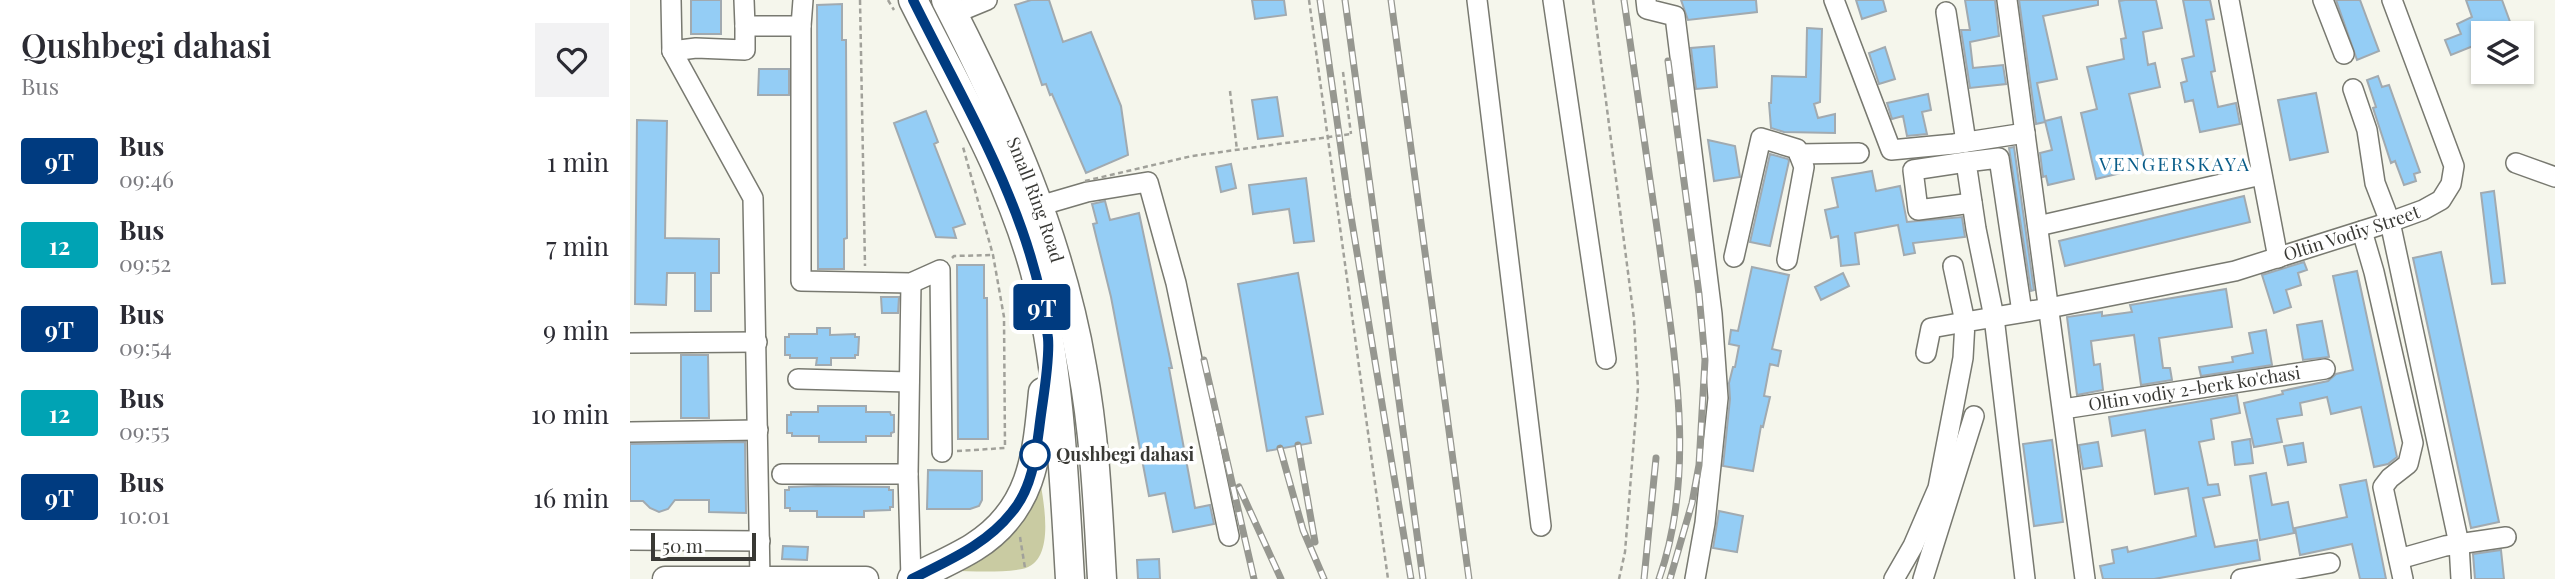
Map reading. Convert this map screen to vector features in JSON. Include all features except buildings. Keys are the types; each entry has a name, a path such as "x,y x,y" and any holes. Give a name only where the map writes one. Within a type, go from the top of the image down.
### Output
{"highway":[{"name":"Small Ring Road","path":"904,6 991,155 1034,270 1054,379 1070,579"},
{"name":"Small Ring Road","path":"950,7 998,105 1039,206 1063,283 1083,369 1102,579"},
{"path":"912,579 982,542 1003,523 1020,501 1030,478 1037,449 1048,341"},
{"path":"1068,544 1100,542"}],"main road":[{"path":"665,579 866,579"}],"street":[{"path":"671,0 672,51 753,198 760,579"},
{"path":"672,51 696,48 745,50 744,0"},
{"path":"803,0 801,281 911,284 940,270 942,452"},
{"path":"950,7 987,0"},
{"path":"1476,0 1541,526"},
{"path":"1553,0 1606,359"},
{"path":"1646,0 1647,9 1654,13 1671,7 1675,16 1712,314 1718,398 1705,523 1695,579"},
{"path":"1834,0 1892,150 1966,152 1999,158 2022,313"},
{"path":"2007,0 2085,579"},
{"path":"2229,0 2278,258"},
{"path":"2323,0 2344,54"},
{"name":"Oltin Vodiy Street","path":"1926,353 1931,328 2235,271 2390,222 2441,200 2454,175 2454,166 2392,0"},
{"path":"1945,12 1972,203 1994,317 2025,579"},
{"path":"745,26 801,26"},
{"path":"2353,89 2367,130 2375,183 2390,222 2459,544 2461,579"},
{"path":"1972,203 1918,210 1913,170 2025,133"},
{"path":"1734,257 1761,138 1797,149 1804,167 1787,260"},
{"path":"1799,154 1859,153"},
{"path":"2515,163 2555,177"},
{"path":"2038,226 2261,176"},
{"path":"1039,206 1087,192 1149,182 1176,283 1229,536"},
{"path":"2362,231 2413,443 2408,464 2383,487 2403,579"},
{"path":"1894,579 1913,547 1938,488 1964,358 1965,322 1954,266"},
{"path":"911,284 908,474 912,579"},
{"path":"630,344 757,342"},
{"name":"Oltin vodiy 2-berk ko'chasi","path":"2063,410 2325,369"},
{"path":"798,379 909,382"},
{"path":"1923,579 1974,416"},
{"path":"630,432 758,430"},
{"path":"782,474 908,474"},
{"path":"2399,559 2459,544 2506,537"},
{"path":"630,540 760,541"},
{"path":"2241,579 2330,563"}],"path":[{"path":"860,0 866,284"},
{"path":"888,0 904,6"},
{"path":"1309,0 1388,579"},
{"path":"1593,0 1634,319 1638,388 1625,552 1619,579"},
{"path":"1085,181 1192,156 1351,134 1343,72"},
{"path":"1230,91 1237,150"},
{"path":"942,452 1005,448 1003,317 993,255 960,138"},
{"path":"940,270 954,256 993,255"},
{"path":"1019,533 1025,568"}],"green space":[{"path":"1037,464 1045,523 1041,553 1034,564 1013,570 950,571"}],"railway":[{"path":"1320,0 1348,198 1411,579"},
{"path":"1345,0 1423,579"},
{"path":"1391,0 1469,579"},
{"path":"1624,0 1671,326 1679,412 1677,496 1671,538 1659,579"},
{"path":"1668,61 1699,294 1705,360 1699,465 1692,503 1670,579"},
{"path":"1204,360 1254,579"},
{"path":"1298,445 1315,542"},
{"path":"1280,448 1303,530 1324,579"},
{"path":"1644,579 1656,458"},
{"path":"1239,487 1281,579"}],"bus line":[{"name":"9Т","path":"912,579 982,542 1003,523 1020,501 1030,478 1037,449 1048,341 1034,270 1010,200 991,155 913,0"}],"place":[{"name":"Qushbegi dahasi","path":"1035,455"}],"district":[{"name":"VENGERSKAYA","path":"2175,164"}]}
